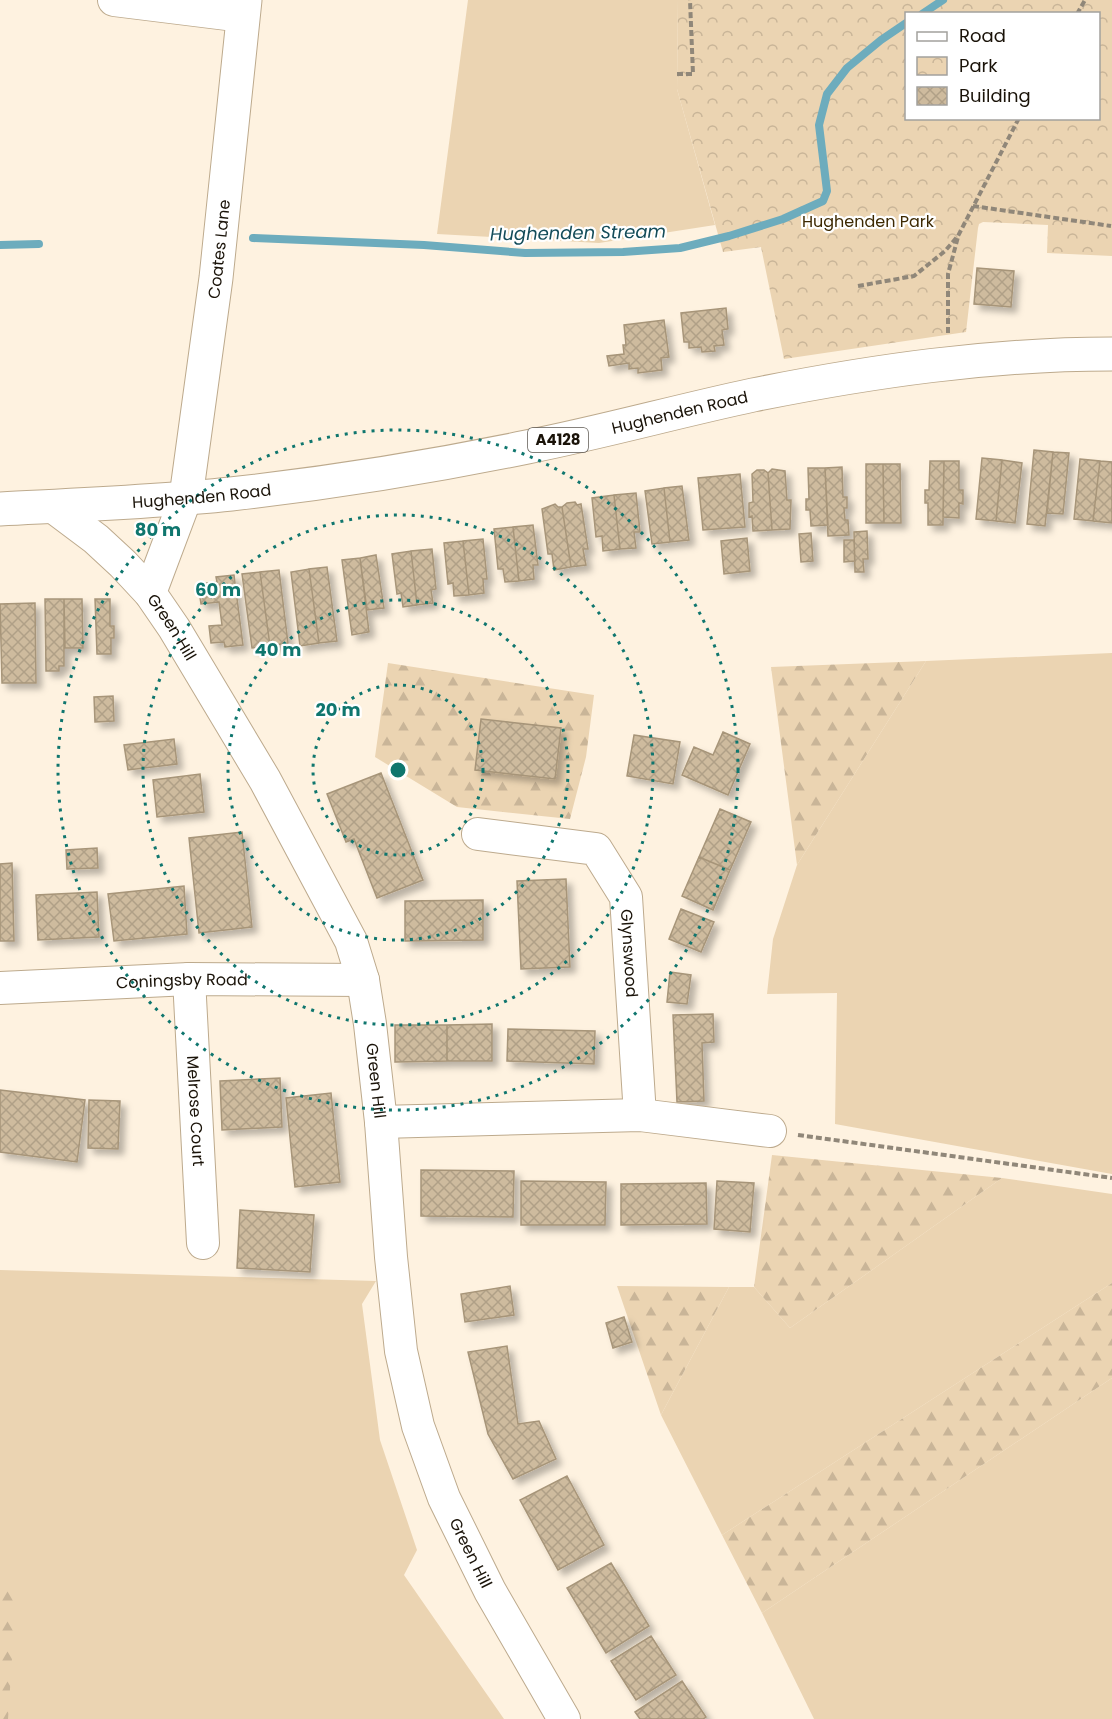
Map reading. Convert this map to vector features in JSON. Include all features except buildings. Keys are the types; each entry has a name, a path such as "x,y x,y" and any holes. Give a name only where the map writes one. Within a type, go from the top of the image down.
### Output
{"main road":[{"name":"Coates Lane","path":"186,497 216,278 244,8"},
{"name":"Hughenden Road","path":"0,508 186,497 303,485 527,448 752,396 873,373 951,362 1112,354"}],"street":[{"path":"114,0 244,8"},
{"path":"150,593 186,497"},
{"name":"Green Hill","path":"52,506 96,539 150,593 174,628 265,780 351,941 363,980 381,1122 401,1351 418,1426 444,1498 490,1591 564,1719"},
{"name":"Glynswood","path":"478,834 596,849 626,897 640,1115"},
{"name":"Coningsby Road","path":"0,988 189,979 363,980"},
{"name":"Melrose Court","path":"189,979 203,1243"},
{"path":"381,1122 640,1115 770,1131"}],"path":[{"path":"677,74 693,74 690,0"},
{"path":"951,362 948,335 948,274 958,236 1018,120"},
{"path":"973,206 1111,225"},
{"path":"858,286 914,276 945,251 958,236"},
{"path":"770,1131 1112,1178"}],"green space":[{"path":"468,0 678,0 677,89 715,225 599,243 437,234"},
{"name":"Hughenden Park","path":"678,0 1112,0 1112,256 1047,253 1048,225 983,222 978,228 966,332 784,359 761,247 723,252 677,89"},
{"path":"1112,653 1112,1174 835,1124 837,993 767,994 773,939 797,865 926,661"},
{"path":"926,661 797,865 771,667"},
{"path":"388,663 594,695 586,757 570,819 457,807 375,757"},
{"path":"772,1155 1002,1178 790,1328 754,1287"},
{"path":"1002,1178 1112,1194 1112,1283 722,1535 661,1415 729,1287 754,1287 790,1328"},
{"path":"0,1270 376,1281 362,1304 380,1440 417,1550 404,1575 504,1719 0,1719"},
{"path":"1112,1283 1112,1378 762,1613 722,1535"},
{"path":"617,1286 729,1287 661,1415"},
{"path":"1112,1378 1112,1719 814,1719 762,1613"},
{"path":"0,1581 17,1583 8,1719 0,1719"}],"waterway":[{"name":"Hughenden Stream","path":"925,12 943,0"},
{"name":"Hughenden Stream","path":"253,238 424,245 525,253 623,252 680,248 783,219 823,201 827,191 819,125 827,94 847,68 905,24"},
{"name":"Hughenden Stream","path":"0,245 39,244"}]}
